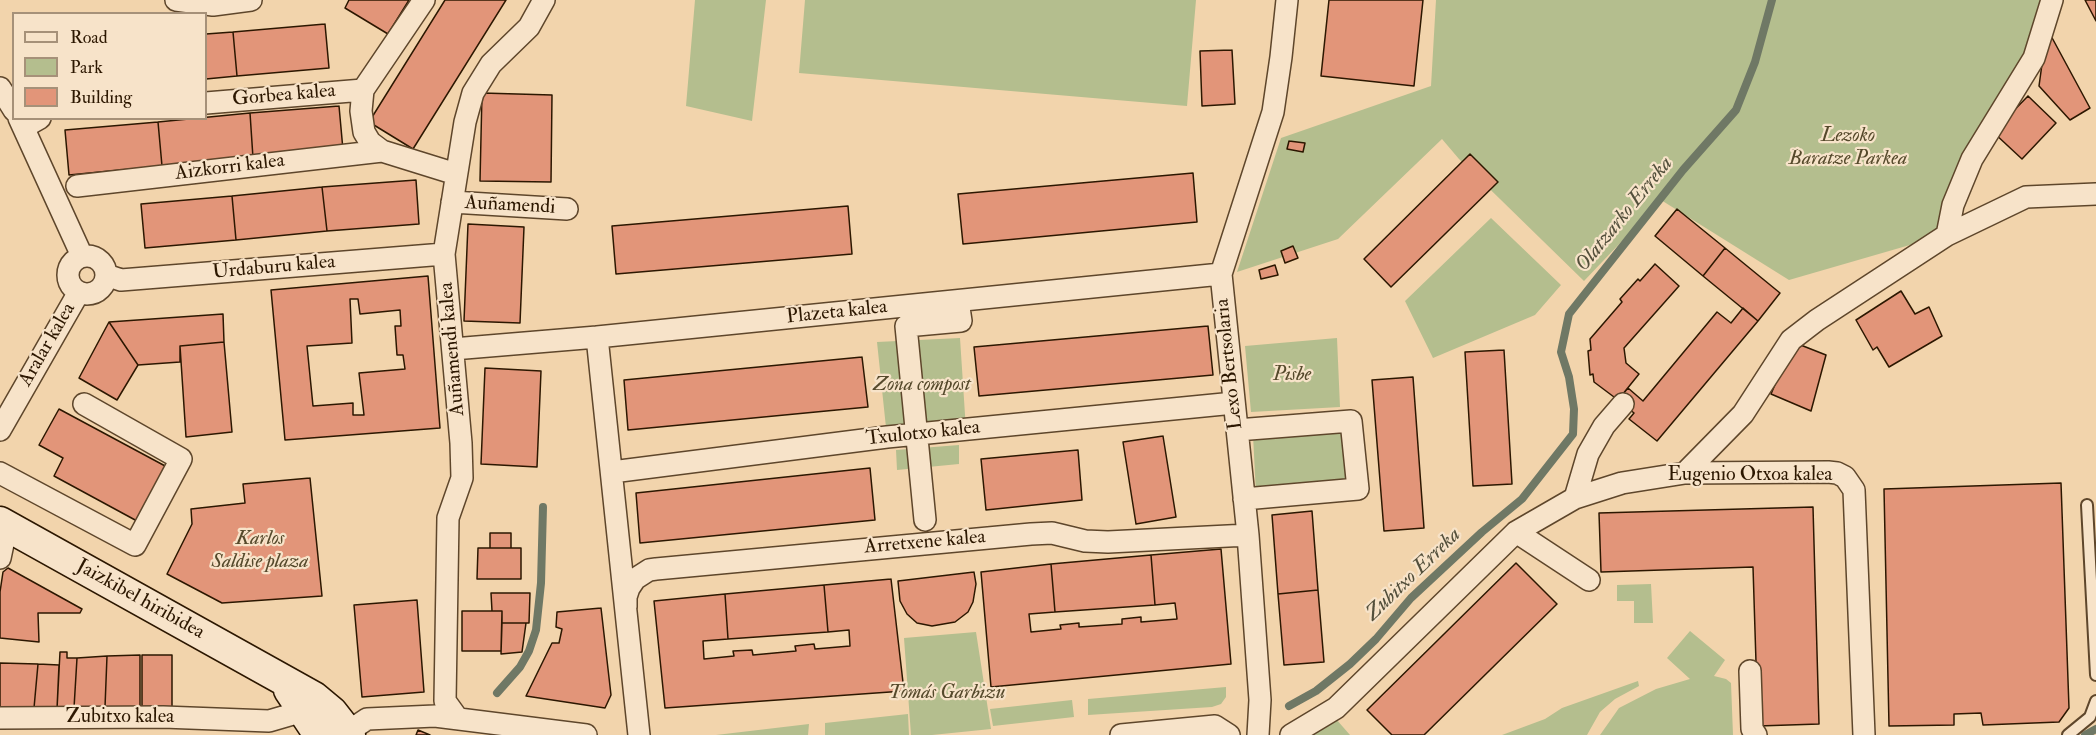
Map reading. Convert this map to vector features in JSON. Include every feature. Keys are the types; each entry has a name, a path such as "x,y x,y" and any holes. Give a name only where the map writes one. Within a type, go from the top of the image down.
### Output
{"street":[{"path":"176,0 213,5 250,0"},
{"name":"Gorbea kalea","path":"382,151 370,142 364,132 363,90 424,0"},
{"name":"Auñamendi kalea","path":"458,719 445,701 448,518 462,478 461,443 444,254 468,107 477,86 491,64 529,27 544,0"},
{"name":"Lexo Bertsolaria","path":"1258,735 1260,700 1248,535 1221,274 1273,112 1287,0"},
{"path":"1947,236 1953,204 1972,159 2034,58 2052,0"},
{"path":"0,88 12,103"},
{"name":"Gorbea kalea","path":"207,103 363,90"},
{"path":"25,120 82,256"},
{"path":"382,151 456,174"},
{"name":"Aizkorri kalea","path":"77,186 382,151"},
{"path":"1685,473 1743,414 1791,340 1817,320 1947,236 2026,197 2096,194"},
{"name":"Auñamendi","path":"452,202 567,208"},
{"name":"Urdaburu kalea","path":"106,274 121,280 444,254"},
{"path":"88,255 103,264 106,274 102,286 97,291 85,294 79,292 70,282 69,269 76,259 88,255"},
{"name":"Plazeta kalea","path":"453,349 597,337 1221,274"},
{"name":"Aralar kalea","path":"0,430 79,292"},
{"path":"926,520 906,326 961,321 958,301"},
{"name":"Arretxene kalea","path":"597,337 639,735"},
{"name":"Txulotxo kalea","path":"612,471 916,434 1234,403"},
{"path":"0,473 135,545 181,459 84,404"},
{"path":"1575,498 1588,454 1604,426 1623,404"},
{"path":"1237,430 1351,421 1358,489 1244,499"},
{"name":"Eugenio Otxoa kalea","path":"1291,735 1336,708 1516,532 1575,498 1622,483 1685,473 1837,473 1851,483 1854,490 1864,735"},
{"path":"0,558 5,525"},
{"name":"Jaizkibel hiribidea","path":"5,525 314,697 332,712 351,735"},
{"name":"Arretxene kalea","path":"626,608 626,597 635,579 648,570 656,569 1052,532 1085,541 1108,542 1248,535"},
{"path":"1516,532 1589,580"},
{"path":"1750,670 1752,729 1756,735"},
{"name":"Jaizkibel hiribidea","path":"280,678 312,724"},
{"name":"Zubitxo kalea","path":"0,718 163,717 266,728 293,714 312,724"},
{"path":"312,724 319,716 330,723 339,735"},
{"path":"351,735 355,727 367,718 435,716 586,735"},
{"path":"1121,735 1215,726 1229,735"}],"lane":[{"path":"2087,505 2096,675"},
{"path":"2068,735 2090,717 2096,701"}],"green space":[{"path":"695,0 766,0 752,121 686,106"},
{"path":"805,0 1196,0 1187,106 799,73"},
{"name":"Lezoko Baratze Parkea","path":"1436,0 2048,0 2047,9 1934,238 1789,280 1661,200 1584,281 1459,159 1442,139 1338,239 1237,272 1281,138 1431,86"},
{"path":"1491,218 1561,285 1535,315 1433,358 1405,301"},
{"name":"Zona compost","path":"960,338 966,430 887,437 877,342"},
{"name":"Pisbe","path":"1337,338 1340,407 1251,412 1245,346"},
{"path":"1346,426 1352,485 1256,494 1253,435"},
{"path":"959,445 959,464 897,470 896,450"},
{"path":"1651,584 1653,623 1634,623 1634,601 1617,601 1617,585"},
{"path":"1690,631 1725,660 1714,676 1731,683 1733,735 1600,735 1619,708 1656,689 1690,679 1667,658"},
{"name":"Tomás Garbizu","path":"976,632 991,729 911,735 904,638"},
{"path":"1638,681 1639,686 1615,699 1600,712 1587,735 1502,735 1545,719 1562,708"},
{"path":"1226,687 1226,697 1221,704 1212,707 1088,715 1088,699"},
{"path":"1072,700 1074,717 993,726 990,709"},
{"path":"908,714 909,735 825,735 825,723"},
{"path":"1336,719 1350,735 1305,735"},
{"path":"809,724 808,735 716,735"}],"building":[{"path":"349,0 409,0 388,34 345,8"},
{"path":"445,0 506,0 413,149 369,122"},
{"path":"1329,0 1423,0 1414,86 1321,76"},
{"path":"2085,0 2096,0 2096,21"},
{"path":"325,24 329,68 237,76 233,32"},
{"path":"233,32 237,76 207,79 207,34"},
{"path":"2050,34 2090,108 2070,120 2039,86 2046,35"},
{"path":"1232,50 1235,104 1202,106 1200,51"},
{"path":"482,93 552,95 551,182 480,181"},
{"path":"2028,96 2056,123 2022,159 1993,132"},
{"path":"339,106 343,150 253,158 250,113"},
{"path":"250,113 253,158 162,166 158,122 207,120 207,117"},
{"path":"158,122 162,166 69,175 65,130"},
{"path":"1289,141 1305,143 1303,152 1287,149"},
{"path":"1470,154 1498,182 1391,287 1364,259"},
{"path":"1193,173 1197,222 963,244 958,194"},
{"path":"416,180 419,224 327,231 322,187"},
{"path":"322,187 327,231 236,240 232,196"},
{"path":"232,196 236,240 145,248 141,204"},
{"path":"848,206 852,254 616,274 612,226"},
{"path":"1677,209 1725,248 1703,276 1655,236"},
{"path":"468,224 524,227 520,323 464,321"},
{"path":"1293,246 1298,258 1285,263 1281,251"},
{"path":"1725,248 1780,293 1758,321 1703,276"},
{"path":"1655,264 1679,286 1624,348 1626,363 1639,374 1618,400 1594,382 1593,374 1590,375 1588,351 1591,350 1590,339 1622,302 1620,299"},
{"path":"1275,265 1278,275 1261,279 1259,270"},
{"path":"428,276 440,428 285,440 271,290","holes":["350,299 358,299 360,314 400,310 401,326 395,326 397,355 403,355 405,369 359,373 364,415 353,415 353,403 313,406 307,346 352,343"]},
{"path":"1901,291 1915,314 1929,307 1942,336 1889,367 1877,347 1873,350 1856,320"},
{"path":"1743,308 1758,321 1657,441 1629,419 1634,413 1618,400 1628,388 1643,401 1717,312 1731,323"},
{"path":"223,314 224,342 180,346 180,362 138,365 109,322"},
{"path":"109,322 138,365 117,400 79,378"},
{"path":"1208,326 1213,375 979,396 974,347"},
{"path":"224,342 232,432 186,437 180,346"},
{"path":"1793,342 1826,355 1811,411 1771,394"},
{"path":"1504,350 1512,484 1473,486 1465,352"},
{"path":"862,357 868,407 628,430 624,380"},
{"path":"485,368 541,371 537,467 481,464"},
{"path":"1413,377 1424,528 1384,531 1372,380"},
{"path":"59,409 167,467 137,521 54,476 63,458 39,445"},
{"path":"1163,436 1176,517 1136,524 1123,442"},
{"path":"1078,450 1082,500 986,510 981,459"},
{"path":"870,468 875,520 640,543 636,493"},
{"name":"Karlos Saldise plaza","path":"310,478 322,596 222,603 167,574 192,524 191,509 245,503 243,484"},
{"path":"2061,483 2069,708 2059,722 1983,725 1981,713 1954,714 1954,725 1889,726 1884,489"},
{"path":"1813,507 1819,724 1758,726 1753,567 1601,572 1599,513"},
{"path":"1312,511 1318,590 1278,594 1272,515"},
{"path":"490,533 511,533 511,548 490,548"},
{"path":"478,548 521,548 521,579 477,579"},
{"path":"1221,549 1231,664 991,687 981,572 1051,564 1055,612 1029,614 1031,632 1061,629 1060,625 1079,623 1079,627 1122,624 1122,619 1141,617 1141,622 1177,619 1175,603 1155,605 1151,555"},
{"path":"1151,555 1155,605 1055,612 1051,564"},
{"path":"1516,563 1557,604 1424,735 1392,735 1367,710"},
{"path":"8,568 82,609 80,613 38,613 39,642 0,638 0,592 3,572"},
{"path":"974,572 976,584 973,602 968,612 955,622 932,626 917,623 907,614 900,601 898,581"},
{"path":"891,579 904,691 665,708 654,601 725,594 728,639 703,641 704,659 734,656 733,651 752,650 753,655 796,651 795,646 814,644 815,649 850,646 849,630 828,632 824,585"},
{"path":"824,585 828,632 728,639 725,594"},
{"path":"1318,590 1324,662 1284,665 1278,594"},
{"path":"491,593 530,593 529,623 502,623 502,611 492,611"},
{"path":"417,600 424,692 362,697 354,605"},
{"path":"601,608 611,695 605,708 526,696 552,643 559,643 562,629 556,627 557,612"},
{"path":"462,611 502,611 501,651 462,651"},
{"path":"502,623 526,623 522,652 501,654"},
{"path":"60,652 67,652 67,658 77,658 74,708 57,709"},
{"path":"140,655 140,708 105,707 107,656"},
{"path":"142,655 172,655 172,708 142,708"},
{"path":"107,656 105,707 74,708 77,658"},
{"path":"0,663 38,664 34,708 0,708"},
{"path":"38,664 59,665 57,709 34,708"},
{"path":"418,730 430,735 416,735"}],"waterway":[{"name":"Olatzarko Erreka","path":"1289,706 1316,691 1350,664 1376,639 1411,598 1482,532 1522,499 1573,434 1574,409 1569,377 1561,352 1569,314 1683,170 1736,110 1755,62 1772,0"},
{"name":"Zubitxo Erreka","path":"497,693 520,667 529,651 536,630 541,583 543,507"},
{"path":"2085,735 2096,729"}]}
